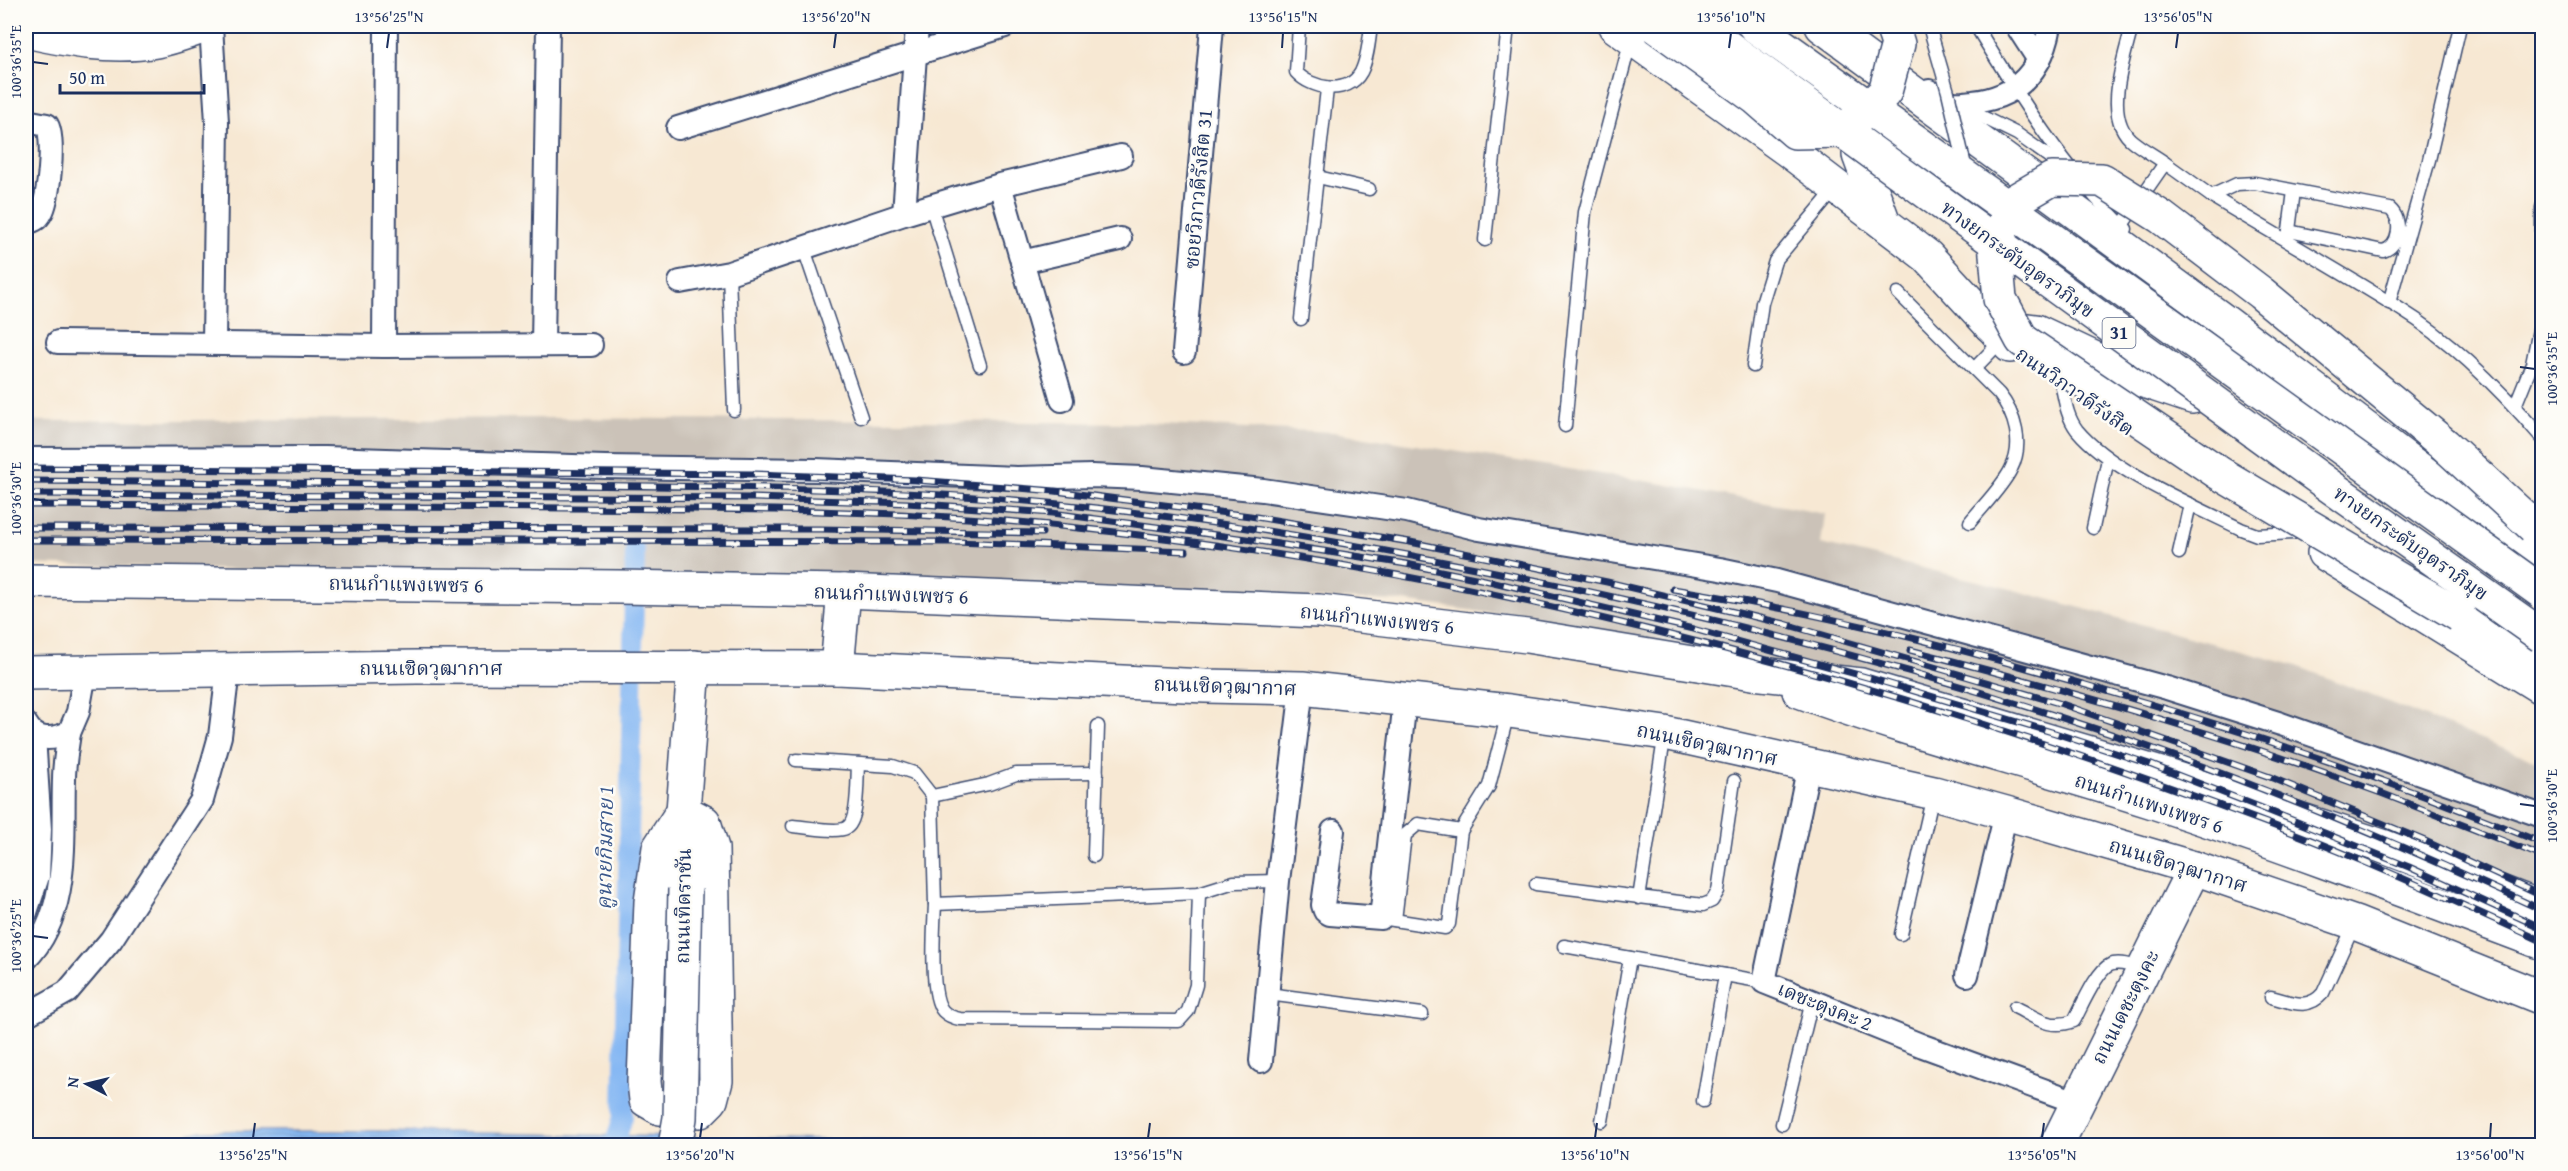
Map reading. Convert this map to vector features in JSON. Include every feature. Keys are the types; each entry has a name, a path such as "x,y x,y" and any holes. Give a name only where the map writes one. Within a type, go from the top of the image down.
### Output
{"main road":[{"path":"26,31 74,41 132,44 156,41 206,26"},
{"name":"31","path":"1680,26 2542,648"},
{"name":"ทางยกระดับอุตราภิมุข","path":"1699,26 2327,484 2542,636"},
{"name":"ทางยกระดับอุตราภิมุข","path":"1755,26 2542,592"},
{"path":"1822,26 2228,324 2469,507 2540,540"},
{"path":"1634,30 1756,98 1795,132 1844,131 1885,92 1898,44 1892,26"},
{"name":"ถนนวิภาวดีรังสิต","path":"1634,30 1927,256 1997,321 2062,387 2542,688"},
{"path":"1859,155 1884,223"},
{"path":"1997,321 1995,243 2016,200 2052,180 2102,180 2161,217 2261,293 2445,445 2540,540"},
{"path":"1997,321 2036,331 2138,379 2192,397"},
{"path":"1997,321 2219,473 2459,615 2542,668"},
{"name":"ถนนกำแพงเพชร 6","path":"26,581 620,586 844,591 1319,611 1527,636 1753,673 1861,685 2161,774 2382,846 2542,908"},
{"path":"837,668 844,591"},
{"name":"ถนนเชิดวุฒากาศ","path":"26,673 615,667 837,668 1193,686 1302,688 1509,711 1665,733 1934,794 2006,813 2194,868 2355,923 2542,998"},
{"name":"ถนนเทิดราชัน","path":"675,1146 680,1118 685,889 683,811 694,667"},
{"name":"ถนนกำแพงเพชร 6","path":"1753,673 1853,711 2150,801 2370,878 2542,943"},
{"path":"683,811 704,822 712,848 716,1081 711,1100 700,1111 660,1108 646,1100 644,1082 651,902 659,848 683,811"},
{"name":"ถนนเดชะตุงคะ","path":"2056,1146 2194,868"}],"street":[{"path":"211,26 217,122 214,343"},
{"path":"384,346 386,26"},
{"path":"543,345 548,26"},
{"path":"904,214 917,26"},
{"path":"678,128 1005,26"},
{"name":"ซอยวิภาวดีรังสิต 31","path":"1184,352 1212,26"},
{"path":"1826,26 1922,87 1954,103 1991,100 2015,89 2031,73 2039,60 2050,26"},
{"path":"2017,26 2039,60"},
{"path":"26,121 47,125 51,138 48,189 44,207 38,218 26,222"},
{"path":"680,282 729,273 904,214 1000,185 1121,156"},
{"path":"1000,185 1062,400"},
{"path":"1023,262 1120,239"},
{"path":"58,342 384,346 591,345"},
{"path":"26,459 325,458 605,467 816,470 1017,478 1092,476 1142,478 1263,490 1396,510 1479,529 1720,569 1827,595 2167,688 2281,724 2542,816"},
{"path":"32,1012 67,992 111,940 202,800 220,736 228,670"},
{"path":"26,958 44,933 62,880 64,777 69,733 78,712 85,673"},
{"path":"1261,1061 1278,881 1302,688"},
{"path":"1333,831 1323,905 1325,911 1330,914 1388,919 1405,700"},
{"path":"26,912 38,876 40,829 30,730 52,738 69,733"},
{"path":"1764,982 1809,765"},
{"path":"1967,975 2006,813"},
{"name":"เดชะตุงคะ 2","path":"1764,982 1923,1046 2076,1102"}],"lane":[{"path":"1299,26 1296,72 1303,80 1327,89 1351,83 1360,73 1371,26"},
{"path":"1485,240 1508,26"},
{"path":"1929,26 1948,92 1971,193"},
{"path":"1976,26 2015,89 2078,177 2122,225 2228,324"},
{"path":"2132,26 2115,103 2119,121 2129,138 2211,196 2288,237 2400,309 2459,353 2515,406 2542,438"},
{"path":"2389,303 2429,160 2460,26"},
{"path":"1565,426 1585,212 1634,30"},
{"path":"1301,319 1327,89"},
{"path":"1954,103 2017,134 2078,177"},
{"path":"2122,225 2165,163"},
{"path":"1318,177 1369,189"},
{"path":"2211,196 2237,184 2255,183 2390,209 2396,214 2398,229 2392,246 2384,251 2288,237"},
{"path":"1753,366 1762,303 1775,261 1837,187"},
{"path":"2288,237 2294,191"},
{"path":"932,206 980,365"},
{"path":"2542,207 2542,236"},
{"path":"1974,369 1997,321 1976,215"},
{"path":"804,249 861,417"},
{"path":"729,273 734,410"},
{"path":"1898,293 2009,406 2018,433 2011,470 1970,522"},
{"path":"2515,406 2532,364 2542,315"},
{"path":"2062,387 2068,414 2076,429 2108,459 2190,504 2257,535 2293,533"},
{"path":"2093,528 2108,459"},
{"path":"2179,553 2190,504"},
{"path":"1461,831 1418,824 1405,835 1388,919 1445,928 1449,924 1461,831 1489,786 1509,711"},
{"path":"1094,856 1098,726"},
{"path":"1639,898 1665,733"},
{"path":"796,760 893,766 914,773 932,796 935,986 942,1011 951,1017 960,1019 1179,1021 1188,1011 1196,985 1199,892"},
{"path":"793,826 837,830 845,829 851,824 855,811 858,764"},
{"path":"932,796 989,784 1016,774 1096,773"},
{"path":"1536,884 1704,905 1712,901 1718,891 1734,782"},
{"path":"1900,934 1934,794"},
{"path":"935,904 1199,892 1234,882 1278,881"},
{"path":"2271,997 2304,1005 2315,1002 2323,993 2355,923"},
{"name":"เดชะตุงคะ 2","path":"1564,946 1764,982"},
{"path":"1602,1121 1630,958"},
{"path":"2015,1007 2048,1024 2063,1025 2074,1021 2102,971 2110,964 2144,969"},
{"path":"1703,1101 1725,975"},
{"path":"1268,994 1422,1014"},
{"path":"1782,1124 1812,1001"}],"shaded area":[{"path":"550,418 1143,423 1333,432 1658,483 1825,514 1821,544 2003,587 2297,666 2542,763 2542,957 1899,714 1549,621 1403,601 26,564 26,421"}],"water":[{"path":"202,1131 378,1131 1058,1145 138,1146"}],"waterway":[{"name":"คูนายกิมสาย 1","path":"614,1146 623,1117 635,551"}],"railway":[{"path":"26,468 755,474 916,480 1055,491 1250,516 1410,542 1607,582 1785,624 2062,704 2270,777 2425,841 2542,896"},
{"path":"26,481 661,486 790,488 920,494 1107,509 1222,524 1338,543 1510,575 1675,611 1838,652 2000,698 2160,751 2257,787 2401,846 2542,910"},
{"path":"26,494 754,498 907,503 1052,513 1246,539 1406,564 1485,580 1693,629 2055,733 2149,764 2262,808 2409,867 2542,928"},
{"path":"26,505 690,509 870,513 1050,525 1204,543 1358,568 1510,598 1662,633 1813,673 1963,718 2110,766 2293,833 2400,877 2542,941"},
{"path":"26,528 820,529 1042,533"},
{"path":"26,540 956,542 1186,551"},
{"path":"1673,589 1728,598 1890,632 2103,690 2325,760 2542,843"},
{"path":"1910,650 2029,681 2265,752 2381,793 2542,856"}]}
